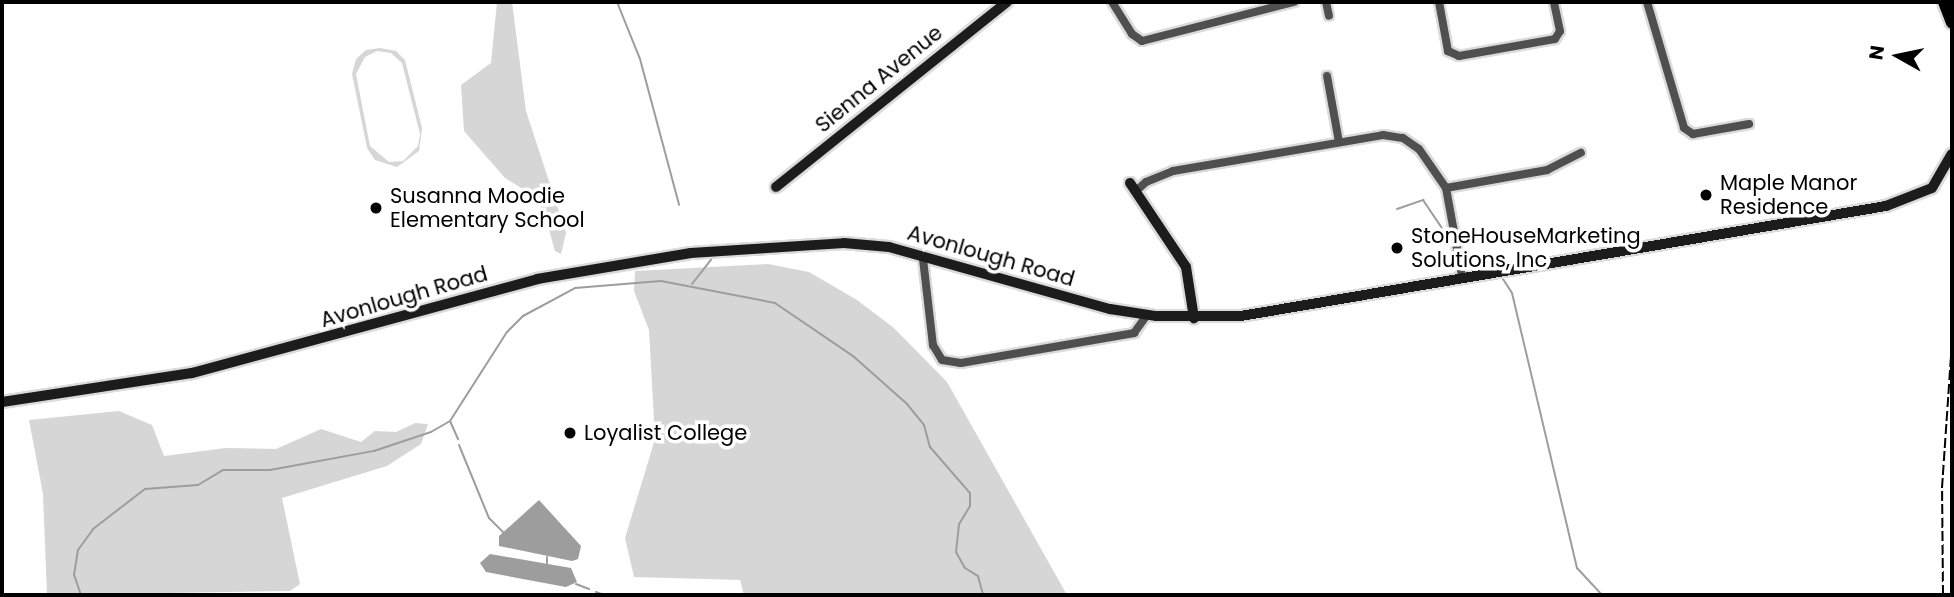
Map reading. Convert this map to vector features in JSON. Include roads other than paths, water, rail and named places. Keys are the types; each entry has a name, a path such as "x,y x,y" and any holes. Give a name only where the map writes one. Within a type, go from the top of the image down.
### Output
{"main road":[{"path":"1944,2 1952,23"}],"street":[{"name":"Sienna Avenue","path":"776,187 1004,2"},
{"path":"1112,2 1132,34 1142,41 1294,2"},
{"path":"1326,2 1329,16"},
{"path":"1439,2 1448,51 1459,56 1555,39 1560,31 1554,2"},
{"path":"1647,2 1684,128 1693,134 1749,124"},
{"path":"1327,76 1339,142"},
{"path":"1194,318 1186,267 1133,187 1172,171 1383,135 1403,138 1419,149 1446,188 1462,276"},
{"path":"1446,188 1547,170 1581,153"},
{"name":"Avonlough Road","path":"2,402 192,373 537,279 626,261 844,243 889,247 923,259 1147,315 1194,318 1241,316 1912,200 1932,188 1947,170 1952,154"},
{"path":"923,259 933,345 942,360 961,363 1133,333 1147,315"}],"waterway":[{"path":"617,2 640,59 679,205"},
{"path":"1397,209 1423,200 1452,243"},
{"path":"1463,253 1488,266"},
{"path":"692,284 711,260"},
{"path":"1501,276 1512,293 1577,568 1602,595"},
{"path":"81,595 74,575 78,550 93,529 145,489 198,485 223,470 270,470 374,451 431,432 450,421 507,332 523,316 575,288 661,281 775,303 853,356 907,404 924,425 930,447 970,493 970,506 959,524 956,552 965,568 978,576 983,595"},
{"path":"450,421 458,439"},
{"path":"459,445 489,518 503,532"},
{"path":"547,557 547,564"},
{"path":"576,584 589,589"},
{"path":"596,592 604,595"}],"railway":[{"path":"1943,595 1942,488 1952,342"}],"place":[{"name":"Maple Manor Residence","path":"1706,195"},
{"name":"Susanna Moodie Elementary School","path":"376,208"},
{"name":"StoneHouseMarketing Solutions, Inc","path":"1397,248"},
{"name":"Loyalist College","path":"570,433"}]}
